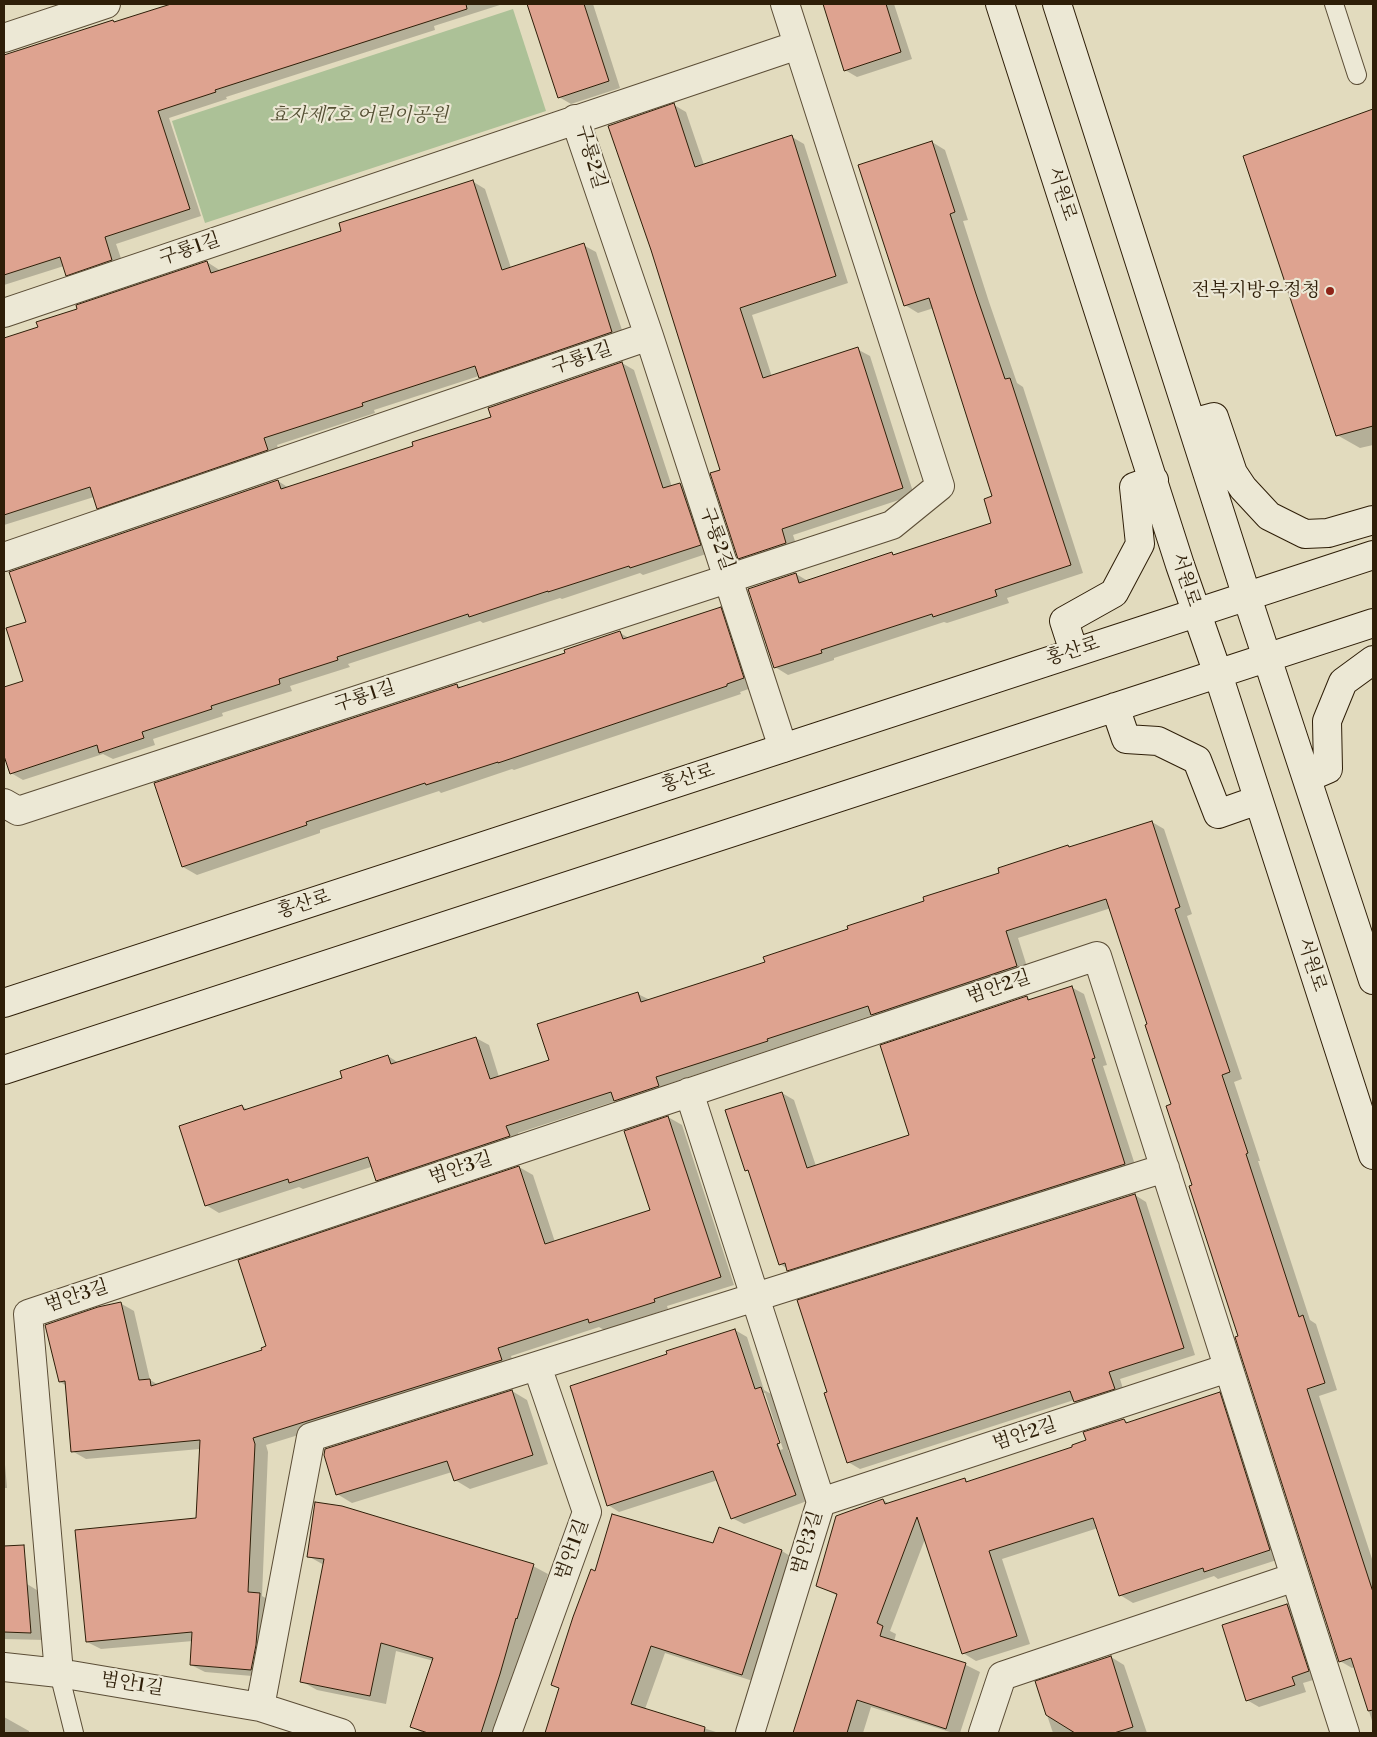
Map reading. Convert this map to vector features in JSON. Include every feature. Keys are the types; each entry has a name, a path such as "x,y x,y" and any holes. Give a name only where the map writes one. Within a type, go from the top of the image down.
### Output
{"street":[{"path":"4,38 106,4"},
{"name":"구룡2길","path":"785,4 940,486 892,525 728,579 649,336 575,120 798,45"},
{"name":"서원로","path":"1000,4 1373,1155"},
{"path":"1057,4 1247,597 1373,980"},
{"name":"구룡1길","path":"4,312 575,120"},
{"name":"구룡1길","path":"4,557 649,336"},
{"path":"1192,423 1214,417 1233,472 1243,488 1269,516 1305,534 1328,533 1373,520"},
{"path":"1074,652 1064,621 1114,593 1140,544 1134,487 1154,480"},
{"name":"홍산로","path":"4,1002 1373,555"},
{"path":"728,579 782,748"},
{"name":"구룡1길","path":"4,803 18,811 728,579"},
{"path":"4,1070 1373,622"},
{"path":"1307,778 1328,769 1327,720 1343,682 1373,660"},
{"path":"1115,707 1126,739 1158,741 1197,760 1218,814 1258,800"},
{"name":"범안2길","path":"689,1092 1097,956 1345,1733"},
{"name":"범안3길","path":"59,1673 28,1314 689,1092 821,1502 750,1733"},
{"path":"260,1706 311,1436 1165,1168"},
{"name":"범안1길","path":"507,1733 587,1512 537,1366"},
{"name":"범안2길","path":"821,1502 1228,1368"},
{"path":"983,1733 1002,1676 1295,1577"},
{"name":"범안1길","path":"4,1667 59,1673 260,1706 341,1733"}],"lane":[{"path":"1334,4 1357,75"},
{"path":"59,1673 74,1733"}],"green space":[{"name":"효자제7호 어린이공원","path":"513,9 546,111 205,223 172,121"}],"building":[{"path":"171,4 466,4 467,9 215,90 216,92 158,111 190,209 105,237 112,260 66,276 60,257 4,275 4,55 113,20 114,22"},
{"path":"527,4 584,4 609,81 558,98"},
{"path":"823,4 886,4 901,52 844,71"},
{"path":"674,103 695,167 792,135 836,276 740,308 763,378 858,347 903,488 782,529 786,543 738,559 710,473 720,470 651,250 608,126"},
{"name":"전북지방우정청","path":"1373,109 1373,426 1336,436 1243,156"},
{"path":"932,141 955,212 950,214 976,294 1005,379 1010,378 1071,565 995,590 997,596 933,617 932,614 821,650 822,653 774,668 748,589 796,573 799,583 892,552 893,555 991,523 984,499 992,496 929,298 904,306 858,165"},
{"path":"473,180 502,270 584,243 612,332 479,378 475,366 362,403 363,406 264,438 268,450 97,509 90,487 4,515 4,338 38,327 36,322 77,309 76,305 207,261 211,273 341,231 339,223"},
{"path":"622,362 663,488 680,483 701,545 469,617 468,614 337,657 338,660 279,679 280,684 211,706 212,709 142,732 144,738 99,753 97,745 10,774 4,756 4,687 23,681 6,628 26,622 9,572 278,480 281,489 413,446 412,442 491,417 488,408"},
{"path":"721,607 744,678 727,684 727,686 498,763 426,785 425,783 306,822 307,825 182,867 154,783 457,684 458,688 565,653 564,650 620,631 623,639"},
{"path":"1152,821 1180,907 1175,909 1230,1072 1222,1075 1248,1153 1246,1154 1299,1317 1303,1315 1325,1383 1307,1389 1373,1592 1373,1710 1368,1711 1351,1658 1339,1662 1235,1337 1238,1336 1189,1186 1192,1185 1166,1106 1171,1104 1106,899 1006,931 1017,966 871,1015 868,1006 767,1039 768,1041 656,1077 659,1086 614,1101 611,1092 506,1126 510,1136 376,1181 368,1157 289,1183 288,1179 205,1206 179,1126 242,1105 244,1110 342,1078 340,1071 388,1055 391,1064 476,1037 490,1079 549,1060 537,1024 638,992 641,1002 765,962 763,957 848,929 847,926 924,901 923,897 999,873 998,868 1068,845 1069,847"},
{"path":"1072,986 1095,1058 1092,1059 1125,1164 787,1271 785,1263 779,1265 748,1170 745,1171 725,1110 782,1092 807,1168 909,1135 880,1045 1027,996 1028,1000"},
{"path":"668,1116 721,1277 654,1299 655,1302 589,1323 588,1319 498,1348 502,1360 253,1438 255,1444 248,1592 260,1593 256,1645 251,1670 190,1665 192,1632 86,1642 75,1530 196,1518 200,1440 71,1452 65,1381 59,1382 45,1325 98,1307 121,1302 139,1380 150,1379 151,1386 262,1350 261,1348 266,1346 238,1260 519,1166 545,1244 650,1210 624,1131"},
{"path":"1135,1194 1184,1348 1109,1372 1115,1389 1074,1402 1070,1391 847,1463 824,1393 827,1392 797,1300"},
{"path":"735,1329 755,1389 761,1387 780,1443 777,1444 796,1495 731,1519 713,1471 607,1506 570,1386 667,1354 666,1351"},
{"path":"512,1390 533,1455 454,1481 447,1461 336,1495 324,1455 325,1449"},
{"path":"1220,1392 1270,1550 1204,1572 1203,1568 1119,1596 1093,1518 989,1551 1017,1636 962,1654 917,1517 877,1623 883,1626 880,1636 966,1663 946,1729 857,1700 847,1733 793,1733 837,1594 816,1586 836,1516 883,1499 885,1504 965,1478 966,1482 1072,1447 1072,1445 1086,1440 1083,1432 1124,1419 1126,1423"},
{"path":"315,1502 342,1506 534,1564 481,1733 428,1733 410,1727 433,1658 381,1643 370,1696 300,1682 324,1559 307,1557"},
{"path":"612,1514 713,1543 719,1527 782,1550 742,1675 651,1646 631,1704 705,1727 704,1733 545,1733 559,1688 551,1685 591,1569 595,1571"},
{"path":"24,1545 31,1633 4,1632 4,1546"},
{"path":"1287,1604 1309,1671 1292,1677 1295,1685 1246,1701 1222,1625"},
{"path":"1111,1656 1133,1727 1114,1733 1075,1733 1046,1715 1035,1681"}],"place":[{"name":"전북지방우정청","path":"1330,291"}]}
